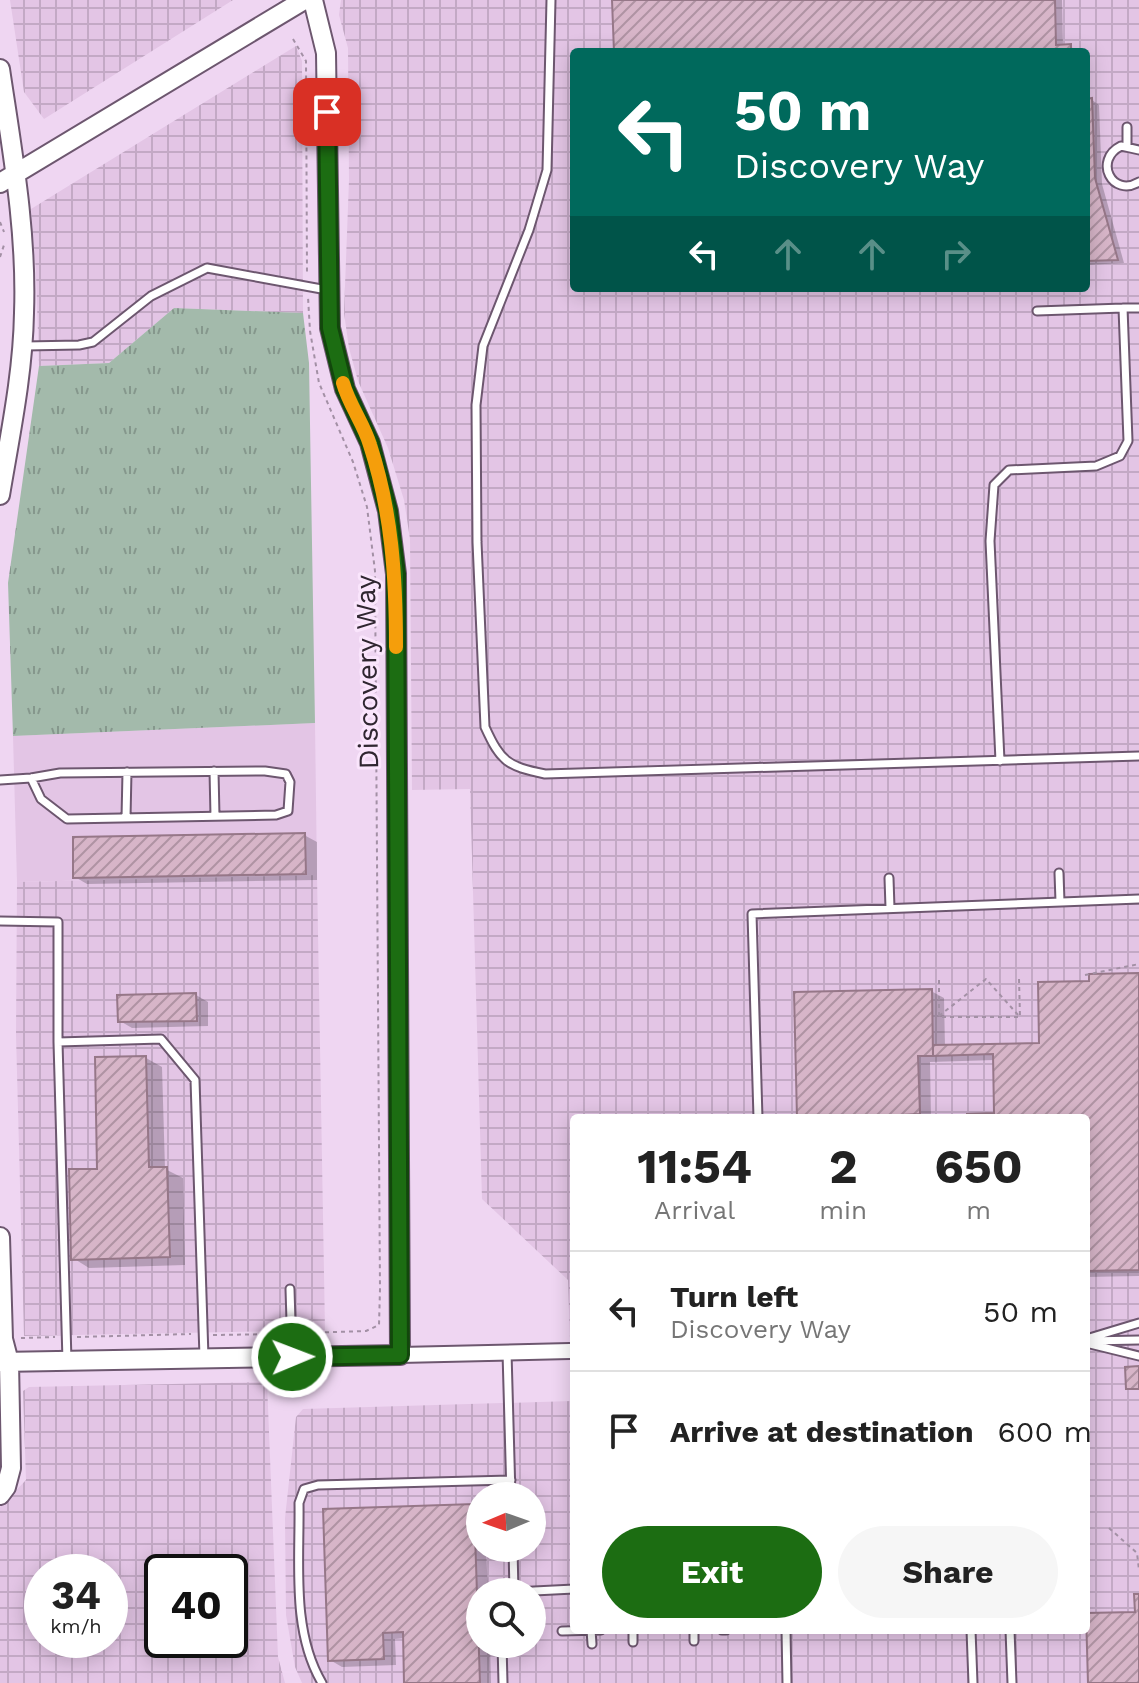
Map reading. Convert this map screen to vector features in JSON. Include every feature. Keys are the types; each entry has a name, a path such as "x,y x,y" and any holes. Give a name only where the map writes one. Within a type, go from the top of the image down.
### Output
{"street":[{"path":"8,178 304,0"},
{"name":"Discovery Way","path":"313,0 326,53 330,328 345,389 370,443 384,497 396,574 400,1355"},
{"path":"0,69 8,178 24,271 23,345 0,495"},
{"path":"0,1237 11,1468 6,1487 0,1495"},
{"path":"4,1362 570,1351"}],"lane":[{"path":"551,0 547,170 529,230 483,346 476,405 477,542 485,727 498,754 518,768 545,774 1139,756"},
{"path":"1127,127 1127,146"},
{"path":"1139,150 1121,146 1110,154 1106,166 1114,183 1120,186 1133,186 1139,182"},
{"path":"23,345 93,342 151,296 207,268 329,290"},
{"path":"1000,761 990,541 994,485 1009,470 1096,466 1120,456 1128,441 1123,308"},
{"path":"1037,311 1139,308"},
{"path":"214,771 215,816"},
{"path":"0,780 60,773 265,771 286,774 290,782 288,811 276,815 67,819 41,799 31,778"},
{"path":"126,818 127,772"},
{"path":"1059,873 1060,902"},
{"path":"889,878 890,908"},
{"path":"758,1114 752,914 1139,899"},
{"path":"0,921 58,922 58,1042 67,1361"},
{"path":"58,1042 161,1039 195,1080 204,1358"},
{"path":"290,1289 292,1357"},
{"path":"1090,1340 1139,1323"},
{"path":"1090,1341 1139,1340"},
{"path":"1090,1342 1139,1356"},
{"path":"322,1683 313,1668 301,1615 299,1503 304,1489 318,1485 511,1480 507,1352"},
{"path":"546,1590 570,1589"},
{"path":"562,1631 570,1631"},
{"path":"591,1634 592,1644"},
{"path":"633,1634 633,1642"},
{"path":"694,1634 694,1641"},
{"path":"786,1634 787,1683"},
{"path":"971,1634 973,1683"},
{"path":"1010,1634 1012,1683"},
{"path":"502,1658 503,1683"}],"path":[{"path":"3,1339 175,1333 291,1334 366,1331 379,1325 375,571 367,507 353,462 319,383 310,331 306,61 293,39"},
{"path":"0,222 6,239 0,257"},
{"path":"1085,975 1139,964"},
{"path":"939,1017 986,979 1020,1017"},
{"path":"1019,979 1020,1017"},
{"path":"939,980 939,1017"},
{"path":"939,1017 1020,1017"},
{"path":"1109,1528 1137,1553 1139,1570"}],"shaded area":[{"path":"10,0 233,0 44,119 24,92"},
{"path":"341,0 1139,0 1139,1683 302,1683 295,1667 286,1615 285,1518 296,1417 303,1409 570,1401 570,1634 1090,1634 1090,1114 570,1114 570,1340 568,1280 482,1199 470,789 412,790 410,539 404,500 388,448 358,381 349,348 344,313 349,180 348,48 339,15"},
{"path":"296,46 302,61 303,313 174,308 109,363 39,366 31,209"},
{"path":"315,723 317,875 17,882 13,736"},
{"path":"317,875 325,1330 24,1336 16,1035 17,882"},
{"path":"267,1382 278,1657 285,1683 0,1683 0,1507 26,1480 23,1391 29,1387"}],"green space":[{"path":"174,308 303,313 309,363 315,723 13,736 8,583 39,366 109,363"}],"building":[{"path":"612,0 1055,0 1056,45 1071,44 1071,48 614,48"},
{"path":"1090,98 1095,178 1118,260 1090,261"},
{"path":"305,833 306,874 73,878 73,837"},
{"path":"1139,973 1139,1270 1090,1271 1090,1114 967,1114 994,1113 993,1054 933,1056 933,1045 1039,1043 1038,982 1089,981 1089,974"},
{"path":"932,989 933,1056 918,1056 920,1114 797,1114 794,992"},
{"path":"196,993 197,1021 118,1022 117,995"},
{"path":"146,1056 149,1167 167,1167 170,1257 71,1260 69,1169 97,1169 95,1057"},
{"path":"1139,1366 1139,1389 1126,1389 1125,1367"},
{"path":"466,1504 466,1562 476,1562 476,1578 466,1578 466,1658 479,1658 480,1683 404,1683 403,1632 383,1633 384,1659 328,1661 323,1509"},
{"path":"1134,1594 1139,1594 1139,1683 1088,1683 1087,1634 1090,1634 1090,1613 1135,1612"}],"slow traffic":[{"path":"343,383 370,443 388,511 396,574 396,647"}],"route":[{"path":"292,1357 400,1355 396,574 388,511 376,465 370,443 345,389 330,328 327,112"}]}
